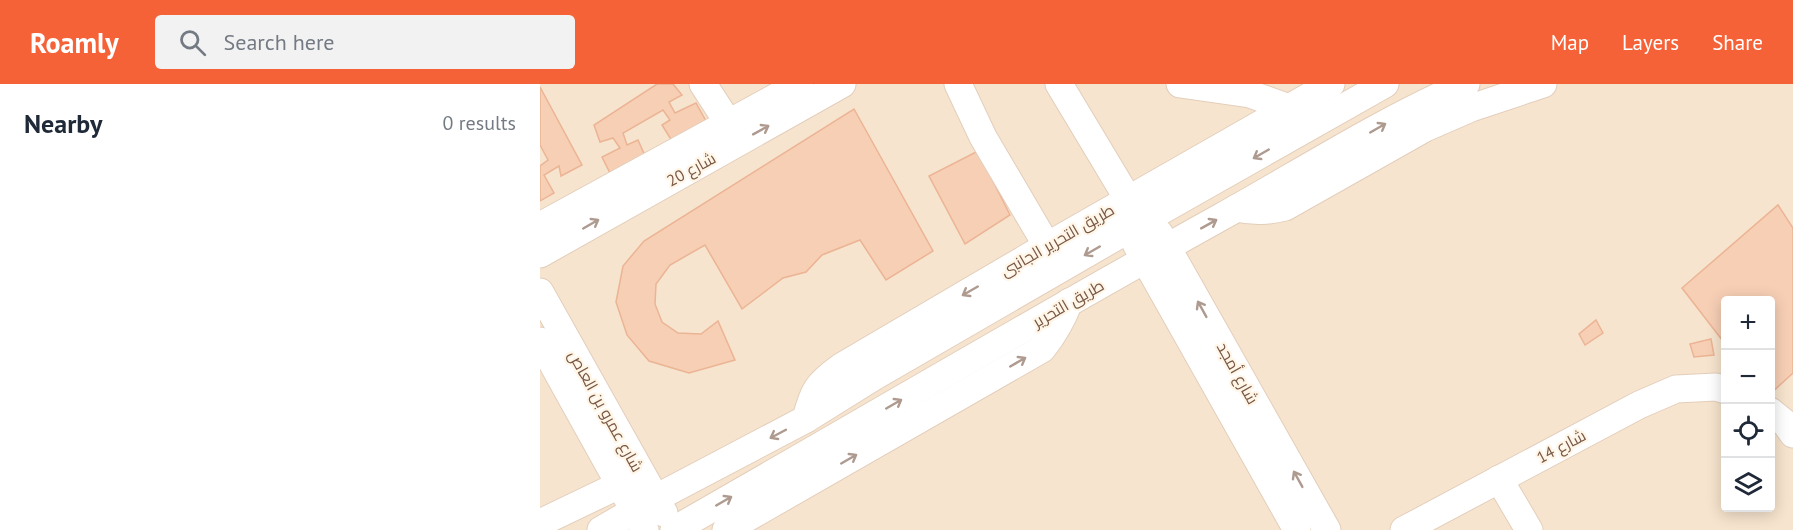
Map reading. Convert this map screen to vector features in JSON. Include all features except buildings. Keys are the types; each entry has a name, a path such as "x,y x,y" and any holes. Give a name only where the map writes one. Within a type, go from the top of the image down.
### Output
{"street":[{"path":"703,84 729,124"},
{"name":"شارع 20","path":"540,226 800,84"},
{"name":"شارع 20","path":"540,254 842,84"},
{"path":"958,84 983,137 1047,246"},
{"path":"1059,84 1128,199"},
{"path":"1180,84 1250,94 1296,119"},
{"name":"طريق التحرير الجانبى","path":"806,419 811,398 823,380 841,367 1128,199 1296,119 1331,84"},
{"name":"طريق التحرير","path":"601,530 645,513 1139,224 1296,119 1385,84"},
{"name":"طريق التحرير","path":"673,530 1398,116 1466,84"},
{"path":"1238,208 1269,211 1285,207 1425,128 1471,108 1543,84"},
{"name":"شارع أمجد","path":"1139,224 1327,530"},
{"name":"شارع أمجد","path":"1156,253 1297,530"},
{"name":"شارع عمرو بن العاص","path":"540,292 632,480 645,513 673,530"},
{"path":"726,530 1042,349 1063,319 1069,302"},
{"name":"شارع عمرو بن العاص","path":"540,341 632,480"},
{"name":"شارع 14","path":"1404,530 1639,405 1676,389 1721,389"},
{"path":"1500,479 1529,530"},
{"path":"540,524 632,480"}],"shaded area":[{"path":"540,84 1793,84 1793,530 540,530"}]}
